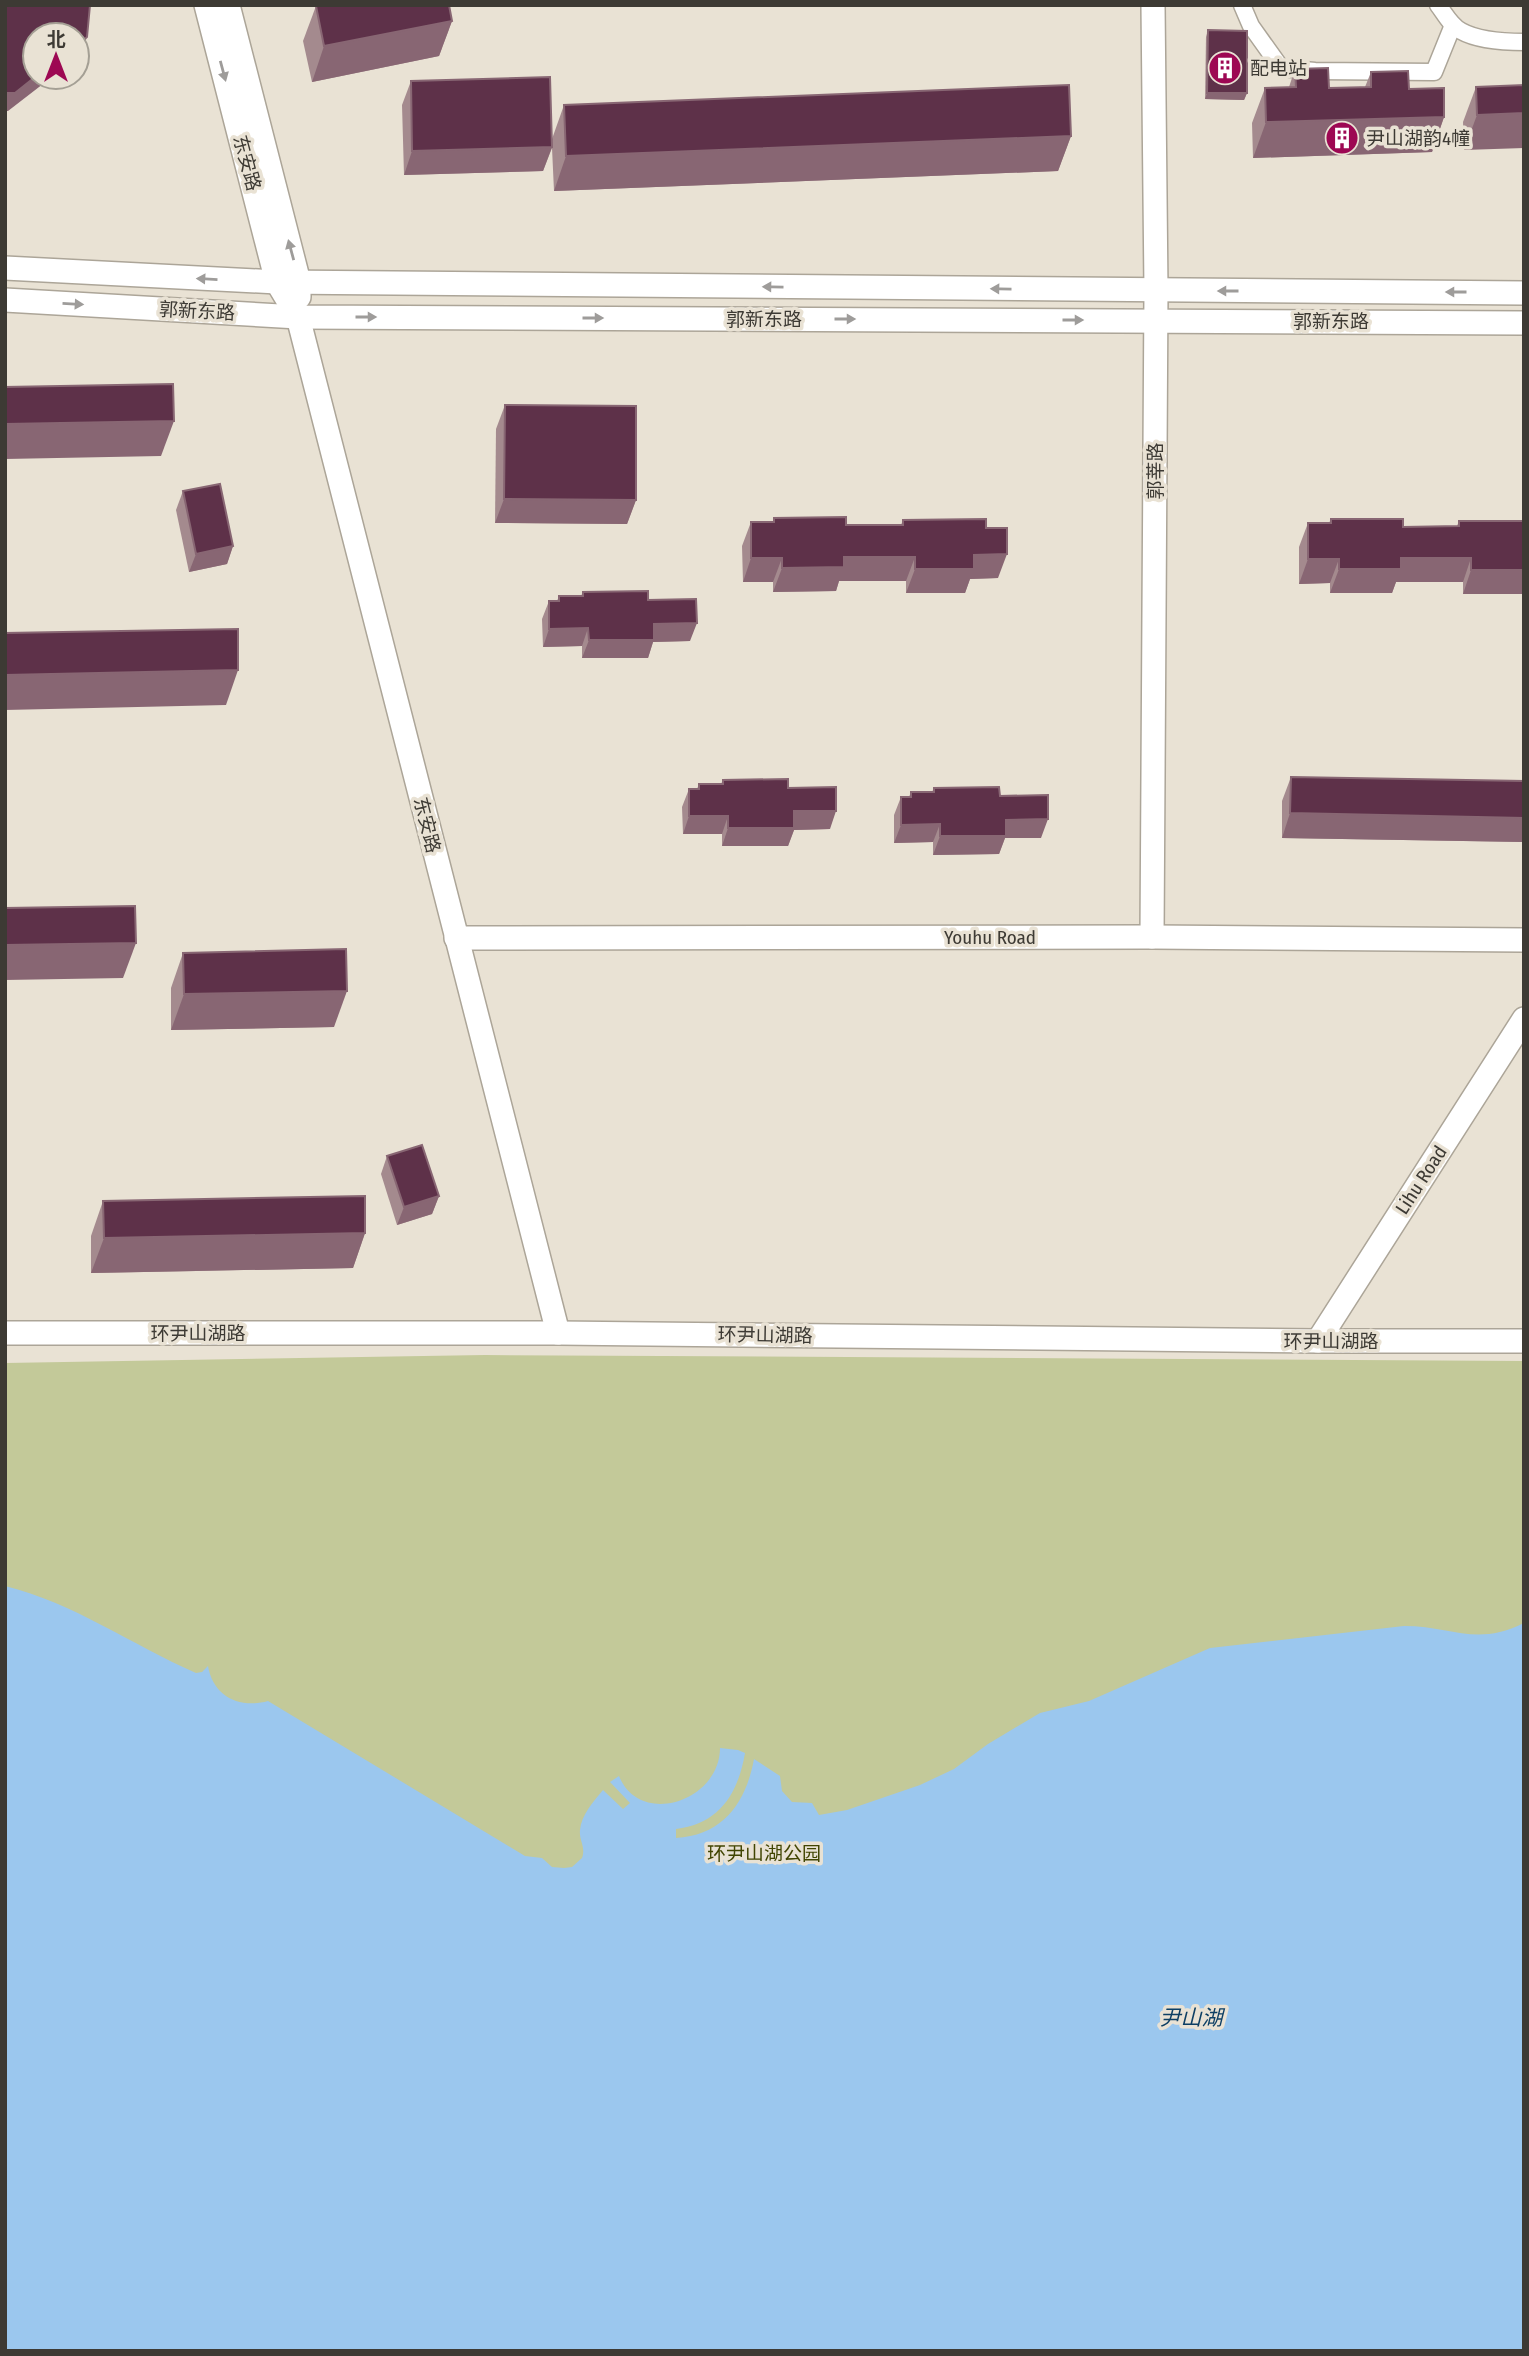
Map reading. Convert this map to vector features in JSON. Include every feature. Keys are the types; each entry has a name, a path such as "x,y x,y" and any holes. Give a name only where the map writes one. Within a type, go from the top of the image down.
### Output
{"street":[{"name":"东安路","path":"206,5 298,317 558,1333"},
{"name":"东安路","path":"228,5 288,282"},
{"name":"郭莘路","path":"1152,937 1156,290 1153,5"},
{"path":"1242,5 1251,26 1281,68 1315,71 1434,72 1453,25"},
{"path":"1438,5 1462,32 1500,41 1524,42"},
{"name":"郭新东路","path":"5,268 288,282 1524,293"},
{"name":"郭新东路","path":"5,300 298,317 1524,323"},
{"name":"Youhu Road","path":"456,938 1152,937 1524,940"},
{"name":"Lihu Road","path":"1318,1341 1524,1019"},
{"name":"环尹山湖路","path":"5,1333 558,1333 1318,1341 1524,1340"}],"green space":[{"name":"尹山湖","path":"485,1355 1524,1361 1524,2351 5,2351 5,1363"}],"water":[{"name":"尹山湖","path":"5,1586 55,1603 196,1673 202,1672 208,1666 215,1685 229,1698 247,1703 268,1701 525,1856 542,1858 552,1867 564,1868 572,1867 582,1858 581,1824 588,1808 603,1790 623,1809 630,1803 610,1782 619,1776 629,1792 644,1801 660,1804 677,1801 694,1794 707,1782 717,1767 720,1748 745,1753 731,1794 715,1814 704,1821 676,1829 676,1838 693,1836 707,1830 730,1814 745,1789 754,1759 780,1776 782,1791 792,1802 812,1803 819,1815 847,1810 920,1785 954,1769 988,1744 1040,1713 1089,1701 1210,1648 1404,1626 1464,1634 1492,1634 1524,1623 1524,2351 5,2351"}],"building":[{"path":"5,5 90,5 88,21 21,21 21,88 15,93 5,93"},
{"path":"449,5 452,21 324,46 316,6"},
{"name":"配电站","path":"1208,30 1247,31 1247,93 1207,93"},
{"path":"1328,68 1329,88 1371,87 1371,72 1408,71 1409,89 1444,88 1444,117 1266,122 1265,88 1296,87 1295,69"},
{"path":"550,77 552,147 412,151 411,81"},
{"path":"1069,85 1071,136 566,156 564,105"},
{"path":"1524,85 1524,113 1477,115 1476,87"},
{"path":"173,384 174,421 5,424 5,387"},
{"path":"505,405 636,406 636,500 504,499"},
{"path":"220,484 233,546 196,554 183,491"},
{"path":"846,517 846,525 903,525 903,520 986,519 986,528 1007,528 1007,554 974,555 974,569 915,569 915,557 844,557 844,567 782,568 782,558 751,558 751,522 774,522 774,518"},
{"path":"1331,519 1403,519 1403,527 1459,526 1459,521 1524,521 1524,570 1471,570 1471,558 1401,558 1401,569 1339,569 1339,559 1308,559 1308,523 1331,523"},
{"path":"648,591 648,600 696,599 697,623 654,624 654,640 589,640 588,628 549,629 549,601 559,601 559,596 583,596 583,592"},
{"path":"238,629 238,670 5,675 5,633"},
{"path":"1291,777 1524,781 1524,818 1290,813"},
{"path":"788,779 788,788 836,787 836,811 794,811 794,828 728,828 728,816 689,816 689,789 699,789 699,784 723,784 723,780"},
{"path":"999,787 1000,796 1048,795 1048,819 1006,820 1006,836 940,836 940,824 901,825 901,797 911,797 911,792 934,792 934,788"},
{"path":"135,906 136,943 5,945 5,908"},
{"path":"346,949 347,991 184,994 183,953"},
{"path":"422,1145 439,1196 404,1207 387,1156"},
{"path":"365,1196 365,1233 104,1238 103,1201"}],"place":[{"name":"配电站","path":"1225,68"},
{"name":"尹山湖韵4幢","path":"1342,138"}],"park label":[{"name":"环尹山湖公园","path":"764,1853"}]}
